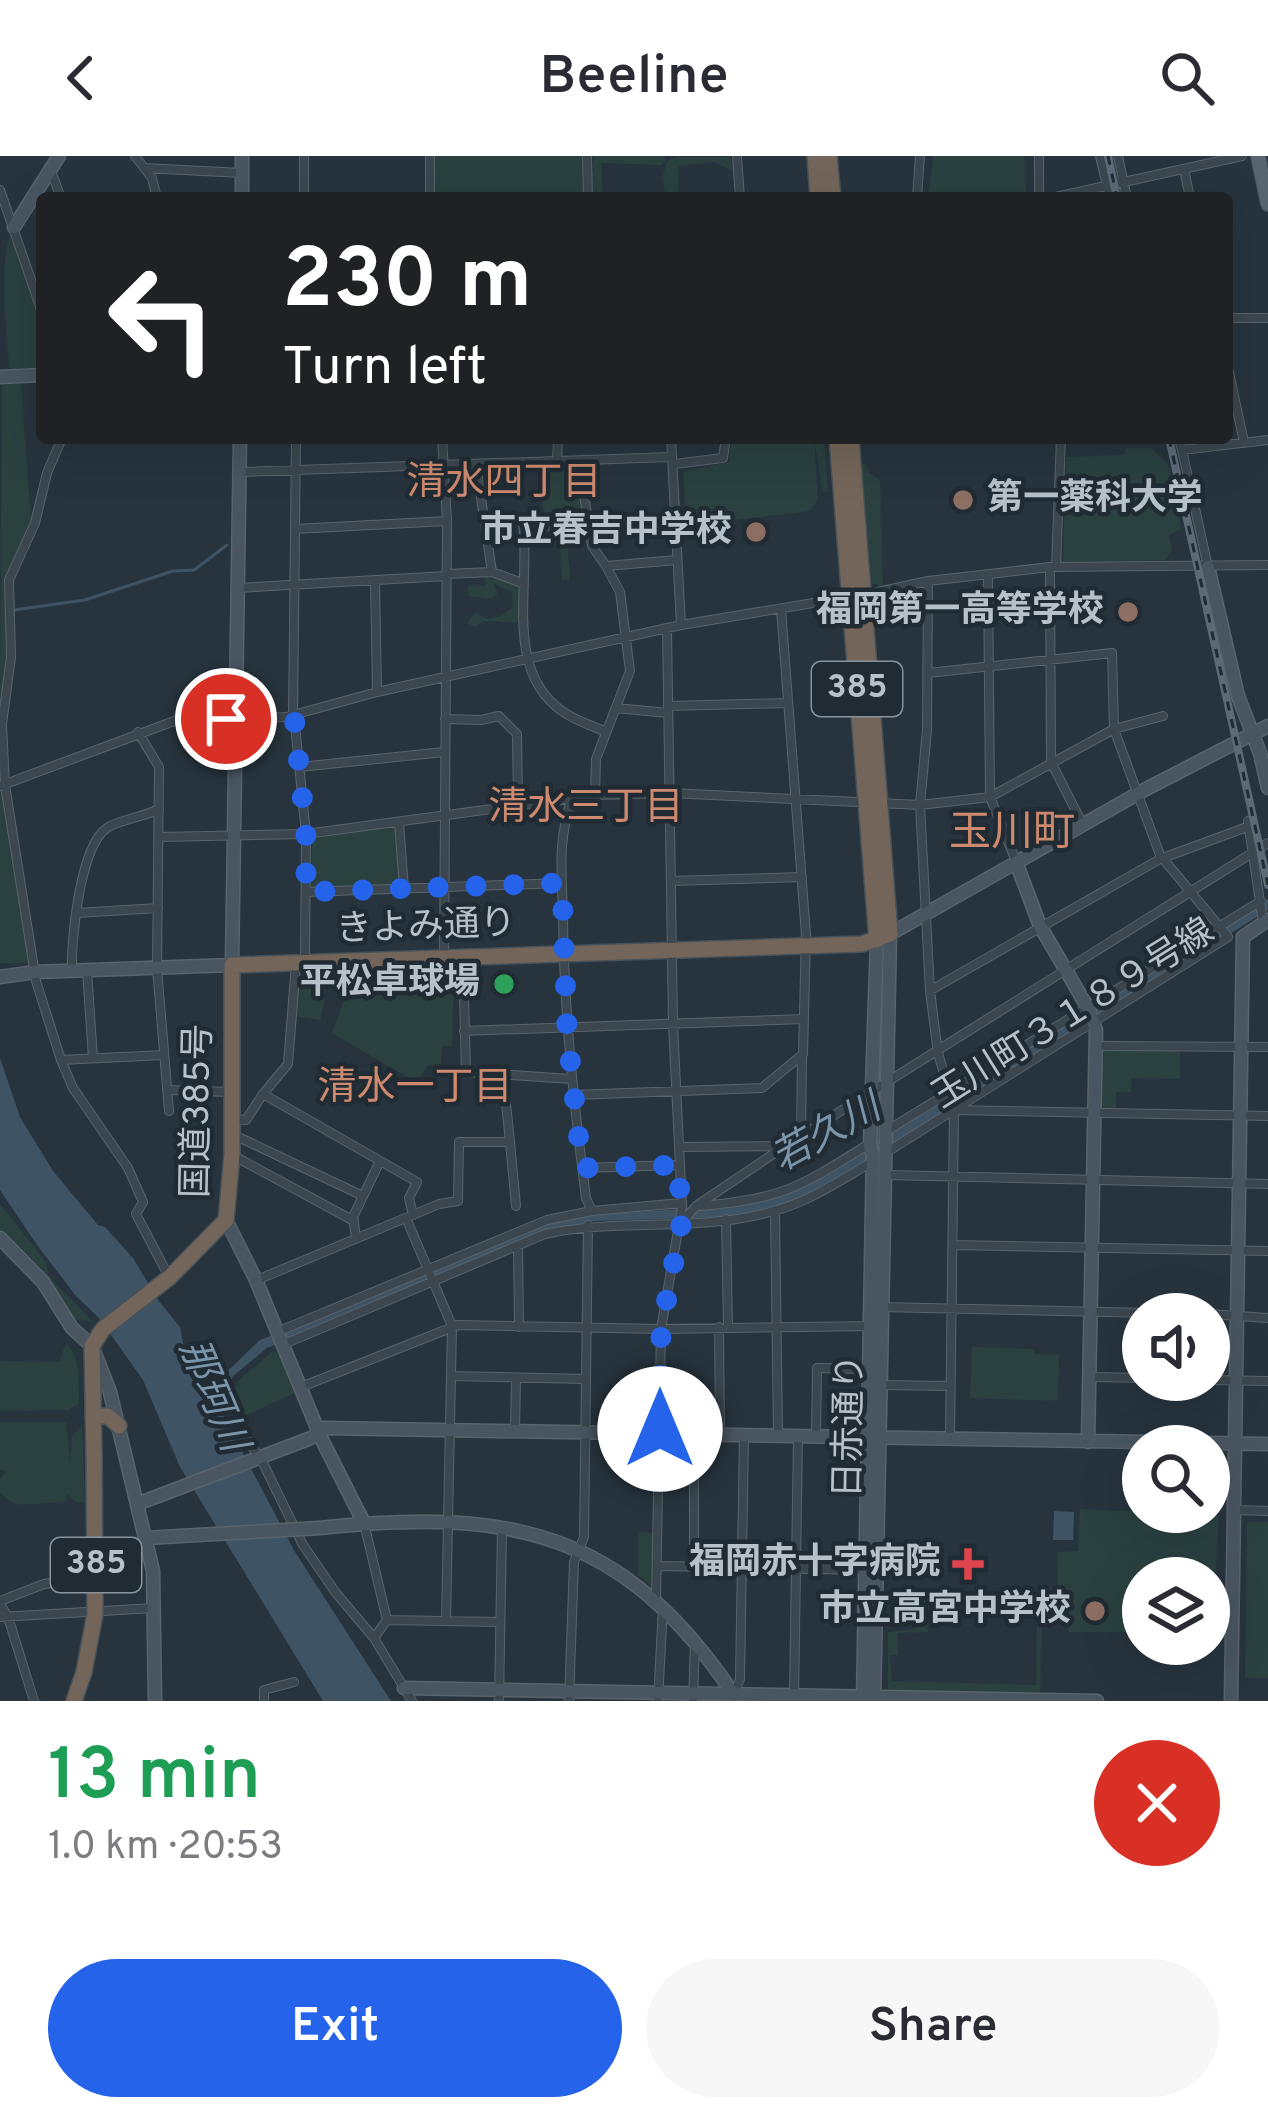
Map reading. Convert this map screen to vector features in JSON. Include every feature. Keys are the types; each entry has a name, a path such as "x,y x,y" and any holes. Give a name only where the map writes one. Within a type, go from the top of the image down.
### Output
{"highway":[{"path":"815,156 818,192"},
{"path":"829,156 832,192"},
{"name":"385","path":"838,444 856,596 884,937"},
{"name":"385","path":"851,444 856,596"},
{"name":"きよみ通り","path":"232,964 862,944 884,937"},
{"name":"国道385号","path":"95,1340 226,1220 232,1155 232,964"},
{"name":"385","path":"74,1701 95,1614 95,1340"},
{"path":"93,1416 108,1416 119,1426"}],"main road":[{"path":"1258,156 1268,204"}],"street":[{"path":"37,192 59,156"},
{"path":"135,156 152,178 156,192"},
{"path":"242,156 242,192"},
{"path":"304,156 304,192"},
{"path":"430,156 430,192"},
{"path":"587,156 588,192"},
{"path":"736,156 739,192"},
{"path":"917,192 920,156"},
{"path":"1039,156 1039,192"},
{"path":"1100,156 1108,192"},
{"path":"1118,156 1125,192"},
{"path":"1079,192 1242,156"},
{"path":"144,167 242,172"},
{"path":"51,170 59,192"},
{"path":"1184,170 1189,192"},
{"path":"0,190 36,294"},
{"path":"14,227 36,193"},
{"path":"1233,318 1268,318"},
{"path":"0,377 36,375"},
{"path":"1233,392 1244,442"},
{"path":"1233,443 1268,440"},
{"path":"60,444 35,524 9,580 11,656 2,724 2,786 35,972 61,1060 74,1088 128,1168 143,1202 136,1214 165,1280"},
{"path":"232,964 240,444"},
{"path":"232,1126 246,1120 288,1064 300,962 306,834 293,715 296,444"},
{"path":"443,444 447,521 444,957"},
{"path":"559,444 562,462 584,494 592,546 620,592 630,671 596,759 595,795"},
{"path":"671,444 681,625"},
{"path":"240,472 672,461 723,458 725,444"},
{"path":"1061,444 1053,567 1051,762 1083,825"},
{"path":"1181,444 1238,696 1268,788"},
{"path":"1182,449 1226,444"},
{"path":"476,464 492,572"},
{"path":"295,529 447,521"},
{"path":"589,530 523,524 522,583 528,658 536,683 556,707 604,731"},
{"path":"606,566 677,560"},
{"path":"2,786 177,720 293,715 681,625 928,581 1053,567 1268,566"},
{"path":"238,588 492,572 522,583"},
{"path":"988,577 989,796 1040,926 1091,1017 1096,1046 1088,1442"},
{"path":"375,580 377,692"},
{"path":"928,581 920,805 930,991 938,1053 950,1094"},
{"path":"781,609 805,945 801,1137"},
{"path":"658,1697 661,1329 682,1220 673,1024 667,629"},
{"path":"928,674 1112,653 1114,730 1162,858 1228,937 1243,937 1264,920 1248,824 1162,858 930,991"},
{"path":"616,708 788,703"},
{"path":"445,719 499,716 517,734 518,803"},
{"path":"160,837 306,834 595,795 669,793 920,805 989,796 1114,730 1163,716"},
{"path":"884,937 1268,726"},
{"path":"138,732 159,767 157,968 169,1111"},
{"path":"300,767 444,752"},
{"path":"572,797 560,836 563,953 571,1079 592,1211"},
{"path":"72,971 77,913 94,842 108,826 140,820 159,809"},
{"path":"399,821 404,889"},
{"path":"682,1220 785,1146 1268,843"},
{"path":"671,881 802,877"},
{"path":"306,892 562,883"},
{"name":"玉川町３１８９号線","path":"874,1152 954,1110 1261,901"},
{"path":"77,913 158,908"},
{"path":"280,1338 434,1282 545,1234 588,1225 726,1219 775,1211 824,1190 874,1152 888,1132 884,937"},
{"path":"874,1152 872,1093 884,937"},
{"name":"玉川町３１８９号線","path":"888,1132 1228,937"},
{"path":"1231,1701 1243,937"},
{"path":"463,956 466,1072 571,1079"},
{"name":"きよみ通り","path":"5,973 232,964"},
{"path":"87,971 93,1058"},
{"path":"464,1030 567,1030 803,1018"},
{"path":"1096,1046 1268,1047"},
{"path":"573,1095 762,1088 802,1054"},
{"path":"61,1060 164,1055"},
{"path":"503,1074 516,1206"},
{"path":"167,1090 231,1092"},
{"path":"263,1094 417,1182 409,1198 410,1217 452,1326 446,1621"},
{"path":"950,1440 954,1110 1268,1116"},
{"path":"232,1126 363,1196"},
{"path":"256,1280 458,1201 459,1142 510,1142"},
{"path":"679,1147 785,1146"},
{"path":"280,1338 547,1220 592,1211 749,1203 802,1186 874,1152"},
{"name":"日赤通り","path":"874,1152 885,1175 881,1307 868,1369 875,1438"},
{"name":"日赤通り","path":"869,1698 875,1438 881,1384 876,1326 868,1317 874,1152"},
{"path":"232,1155 354,1221"},
{"path":"356,1238 354,1221 380,1161"},
{"path":"582,1168 678,1165"},
{"path":"885,1175 1268,1184"},
{"path":"775,1211 778,1436"},
{"path":"720,1434 726,1219"},
{"path":"226,1220 319,1433 364,1523 387,1620 374,1638"},
{"path":"569,1695 578,1551 584,1537 588,1225"},
{"path":"0,1238 43,1282 72,1328 95,1340 147,1538 155,1701"},
{"path":"953,1245 1268,1251"},
{"path":"518,1246 519,1327"},
{"path":"881,1307 1122,1313"},
{"path":"1230,1316 1268,1318"},
{"path":"300,1388 452,1326 876,1326"},
{"path":"815,1436 817,1368 868,1369"},
{"path":"451,1376 586,1378"},
{"path":"1089,1377 1122,1378"},
{"path":"515,1431 516,1378"},
{"path":"1230,1380 1268,1381"},
{"path":"881,1384 950,1386"},
{"path":"137,1504 326,1427 1268,1444"},
{"path":"241,1432 303,1545 374,1638 408,1695 1097,1701"},
{"path":"694,1434 694,1566"},
{"path":"736,1698 745,1435"},
{"path":"794,1698 797,1436"},
{"path":"1234,1510 1268,1511"},
{"path":"147,1538 448,1519 502,1526 578,1551 660,1603 696,1640 736,1698"},
{"path":"499,1696 502,1526"},
{"path":"659,1566 871,1569"},
{"path":"34,1701 0,1603 44,1584 77,1580"},
{"path":"4,1617 154,1608"},
{"path":"387,1620 500,1622"},
{"path":"693,1697 696,1640"},
{"path":"264,1701 264,1690 294,1682"}],"green space":[{"path":"435,156 582,156 585,192 434,192"},
{"path":"594,156 664,156 662,165 601,163 603,192 592,192"},
{"path":"933,156 1024,156 1026,192 929,192"},
{"path":"730,157 733,172 716,162 678,166 678,192 665,192 662,177 668,160"},
{"path":"9,237 14,238 36,306 36,367 10,369"},
{"path":"21,383 31,521 6,576 8,659 0,699 2,385"},
{"path":"731,444 814,444 818,499 810,511 735,520 735,528 687,532 683,472 729,462"},
{"path":"815,444 824,444 828,491 823,492"},
{"path":"1126,448 1151,448 1168,464 1181,529 1169,535 1172,550 1165,560 1063,562 1066,457 1124,455"},
{"path":"567,461 574,473 583,474 584,488 588,487 582,513 587,530 560,532 569,544 570,580 562,580 560,546 553,545 555,529 545,518 541,498 526,498 538,487 538,468"},
{"path":"861,464 880,480 883,587 872,583"},
{"path":"486,576 518,583 522,622 483,621 475,627 467,623 476,612 487,619 513,607 512,593 493,583 498,594 491,599 469,596 467,585 485,586"},
{"path":"3,793 30,963 0,963"},
{"path":"397,825 401,886 311,888 312,842 317,836"},
{"path":"434,975 454,980 452,1046 442,1046 441,1064 428,1065 417,1083 332,1033 352,977"},
{"path":"299,976 328,978 321,1020 295,1016"},
{"path":"1105,1047 1180,1048 1180,1079 1131,1078 1131,1092 1116,1092 1116,1108 1097,1108 1098,1058"},
{"path":"0,1204 46,1262 49,1276 93,1322 74,1319 49,1280 0,1229"},
{"path":"66,1343 77,1363 79,1403 69,1410 0,1411 0,1361 59,1362"},
{"path":"972,1347 1034,1349 1035,1354 1059,1355 1058,1401 970,1398"},
{"path":"273,1351 281,1356 297,1392 242,1417 230,1398 239,1380"},
{"path":"0,1422 66,1422 70,1463 72,1437 82,1424 85,1502 76,1502 67,1493 65,1502 16,1505 0,1493 0,1479 7,1471 0,1470"},
{"path":"1080,1509 1122,1511 1122,1533 1218,1533 1217,1557 1122,1557 1122,1632 1069,1632 1068,1601 1057,1600 1058,1552 1078,1551"},
{"path":"1247,1522 1268,1522 1268,1678 1245,1678"},
{"path":"638,1532 657,1533 657,1590 638,1575"},
{"path":"924,1594 959,1596 928,1602 928,1632 898,1633 898,1655 890,1655 892,1681 1036,1685 1037,1624 1042,1624 1040,1696 892,1692 888,1688 888,1632 914,1629"}],"water":[{"name":"那珂川","path":"1268,899 1268,910 824,1188 774,1210 727,1217 595,1221 543,1231 267,1348 233,1376 218,1406 295,1552 391,1701 323,1701 180,1467 143,1380 0,1190 0,1058 20,1117 53,1171 133,1258 180,1327 187,1363 207,1391 260,1340 541,1225 594,1215 750,1204 803,1187"},
{"path":"1054,1511 1074,1512 1073,1540 1053,1540"}],"waterway":[{"path":"14,610 85,600 173,571 194,570 227,545"}],"railway":[{"path":"1108,156 1116,192"},
{"path":"1170,444 1268,885"}],"place":[{"name":"第一薬科大学","path":"963,500"},
{"name":"市立春吉中学校","path":"756,532"},
{"name":"福岡第一高等学校","path":"1128,612"},
{"name":"平松卓球場","path":"504,984"},
{"name":"福岡赤十字病院","path":"968,1564"},
{"name":"市立高宮中学校","path":"1095,1611"}],"district":[{"name":"清水四丁目","path":"504,484"},
{"name":"清水三丁目","path":"586,809"},
{"name":"玉川町","path":"1012,834"},
{"name":"清水一丁目","path":"415,1089"}],"route":[{"path":"226,719 294,715 306,834 306,892 562,883 567,1030 582,1168 678,1165 682,1220 661,1329 660,1429"}],"water label":[{"name":"若久川","path":"827,1135"}]}
